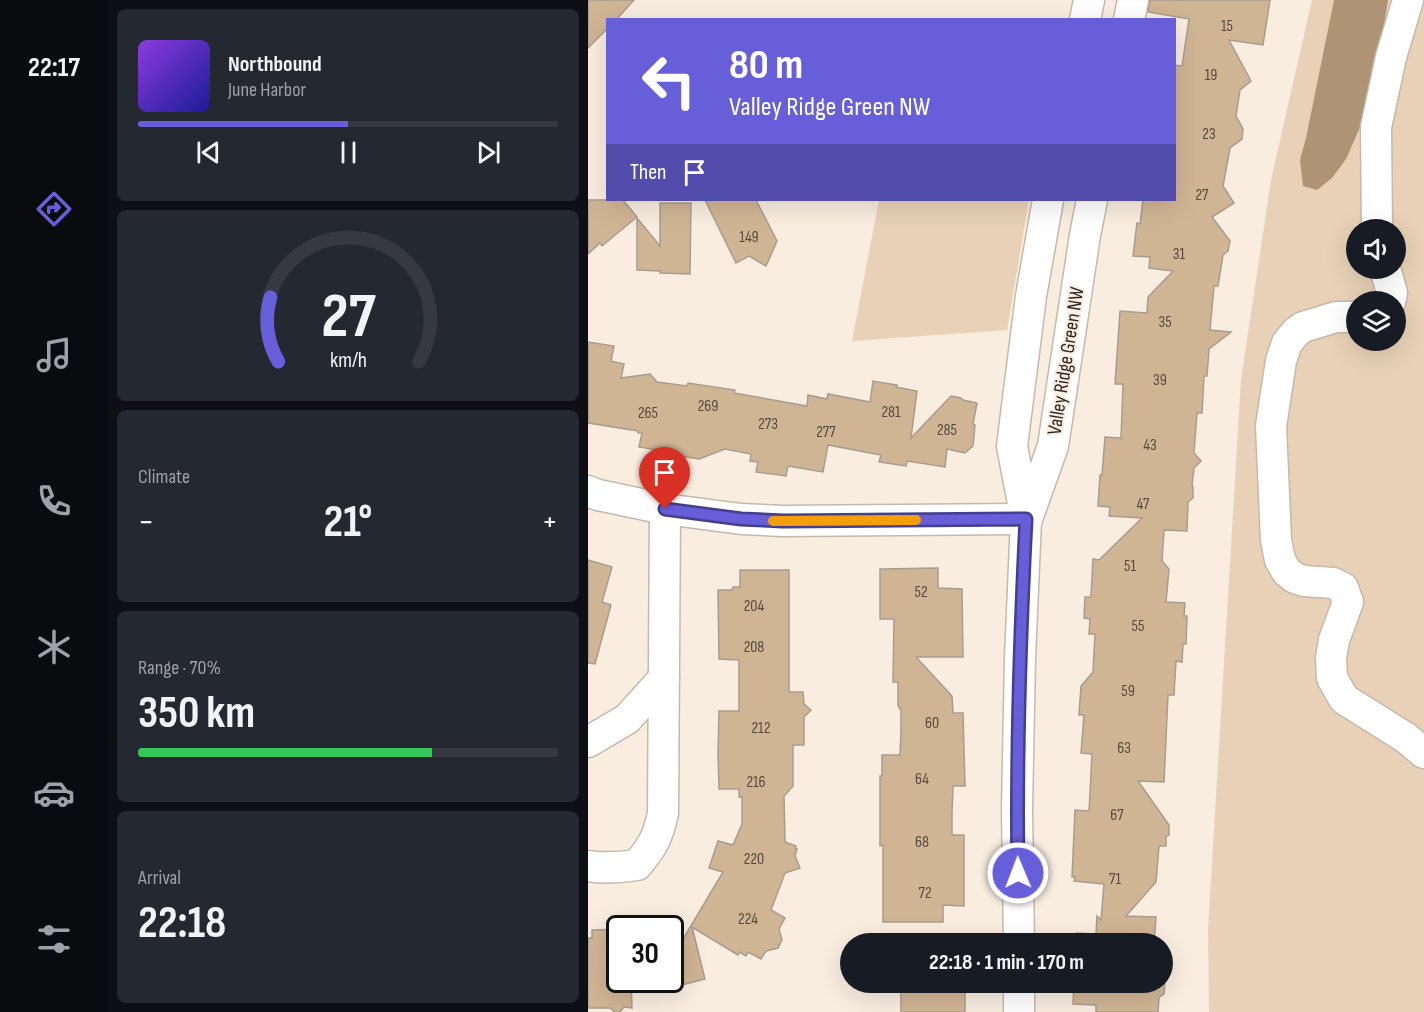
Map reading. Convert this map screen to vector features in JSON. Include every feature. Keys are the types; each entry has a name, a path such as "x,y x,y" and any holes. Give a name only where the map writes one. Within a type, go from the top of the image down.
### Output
{"street":[{"path":"1085,18 1089,0"},
{"path":"1129,18 1133,0"},
{"path":"1377,219 1377,127 1391,57 1408,0"},
{"name":"Valley Ridge Green NW","path":"1019,933 1017,809 1019,681 1026,519 1012,446 1031,296 1048,201"},
{"name":"Valley Ridge Green NW","path":"1026,519 1053,446 1092,201"},
{"path":"1346,317 1336,317 1303,327 1287,343 1281,361 1271,426 1276,540 1280,560 1287,572 1304,581 1333,583 1342,588 1348,602 1330,658 1332,678 1344,699 1406,738 1424,753"},
{"path":"588,491 665,509 741,519 783,521 1026,519"},
{"path":"588,866 637,865 650,850 658,835 663,813 665,509"},
{"path":"588,742 627,719 664,678"},
{"path":"1019,993 1019,1012"}],"shaded area":[{"path":"1312,0 1424,0 1424,1012 1209,1012 1208,930 1241,380 1271,180"},
{"path":"1334,0 1388,0 1381,46 1362,123 1346,159 1332,178 1317,190 1303,186 1300,160"},
{"path":"879,201 1029,201 1007,330 852,341"}],"building":[{"path":"588,0 634,0 618,18 606,18 606,30 588,48"},
{"path":"1150,0 1270,0 1263,45 1229,40 1251,81 1240,90 1236,116 1243,129 1242,139 1230,148 1223,186 1234,203 1212,217 1230,241 1228,251 1223,255 1218,286 1214,286 1210,330 1231,332 1209,349 1207,376 1204,376 1202,413 1197,413 1194,453 1201,461 1194,468 1193,498 1188,502 1187,531 1164,530 1162,561 1169,569 1166,602 1185,603 1186,644 1183,644 1182,662 1176,661 1174,695 1168,695 1164,782 1138,781 1169,825 1169,835 1166,837 1166,846 1159,846 1156,882 1126,916 1156,917 1155,933 1096,933 1097,916 1101,920 1104,884 1074,881 1075,877 1072,877 1075,810 1089,811 1092,754 1081,753 1084,715 1079,715 1081,686 1093,672 1095,634 1089,634 1090,619 1084,618 1085,597 1091,597 1093,559 1099,560 1142,518 1109,516 1110,507 1098,506 1100,475 1102,475 1105,437 1121,438 1123,384 1115,384 1120,311 1147,313 1148,297 1173,271 1149,268 1150,257 1133,256 1137,223 1140,224 1143,201 1176,201 1176,65 1182,66 1189,19 1148,12"},
{"path":"588,200 624,201 637,217 602,246 600,243 588,254"},
{"path":"705,201 757,201 777,241 766,266 749,256 736,263"},
{"path":"660,203 691,203 690,274 637,270 637,218 660,246"},
{"path":"588,342 614,346 611,361 624,364 621,378 650,374 657,382 687,386 688,383 735,390 734,393 807,406 808,395 827,399 828,394 870,402 873,381 897,385 896,387 917,391 911,438 951,396 961,398 977,403 973,424 975,425 973,446 965,453 947,449 945,467 907,461 906,466 879,462 881,455 828,445 823,472 788,466 786,476 756,472 758,462 750,461 751,454 725,449 699,459 639,447 642,433 638,431 588,423"},
{"path":"588,560 612,567 602,602 611,605 595,664 588,663"},
{"path":"938,568 938,588 962,589 963,657 916,657 952,696 953,713 963,713 965,786 953,786 952,835 964,835 964,906 943,905 943,922 883,922 880,776 882,776 882,755 900,755 901,710 898,706 898,682 893,682 894,619 880,619 880,569"},
{"path":"740,570 789,570 789,692 803,692 804,704 811,710 804,717 804,745 793,745 793,786 784,796 785,842 796,846 795,856 800,868 785,873 771,910 785,918 779,929 782,940 778,948 766,951 761,959 748,952 746,956 739,952 738,955 692,927 705,979 684,984 684,937 723,872 709,868 718,841 733,845 742,824 742,797 739,797 739,789 719,789 718,753 719,711 739,711 739,660 719,659 718,590 732,590 733,587 740,587"},
{"path":"592,930 606,930 606,993 631,993 632,1008 624,1007 620,1012 615,1012 610,1008 588,1008 588,938 592,938"},
{"path":"901,993 965,993 965,1012 901,1012"},
{"path":"1074,993 1164,993 1159,997 1158,1012 1096,1012 1096,1005 1073,1004"}],"slow traffic":[{"path":"773,521 916,520"}],"route":[{"path":"665,509 741,519 783,521 1026,519 1020,658 1018,873"}]}
